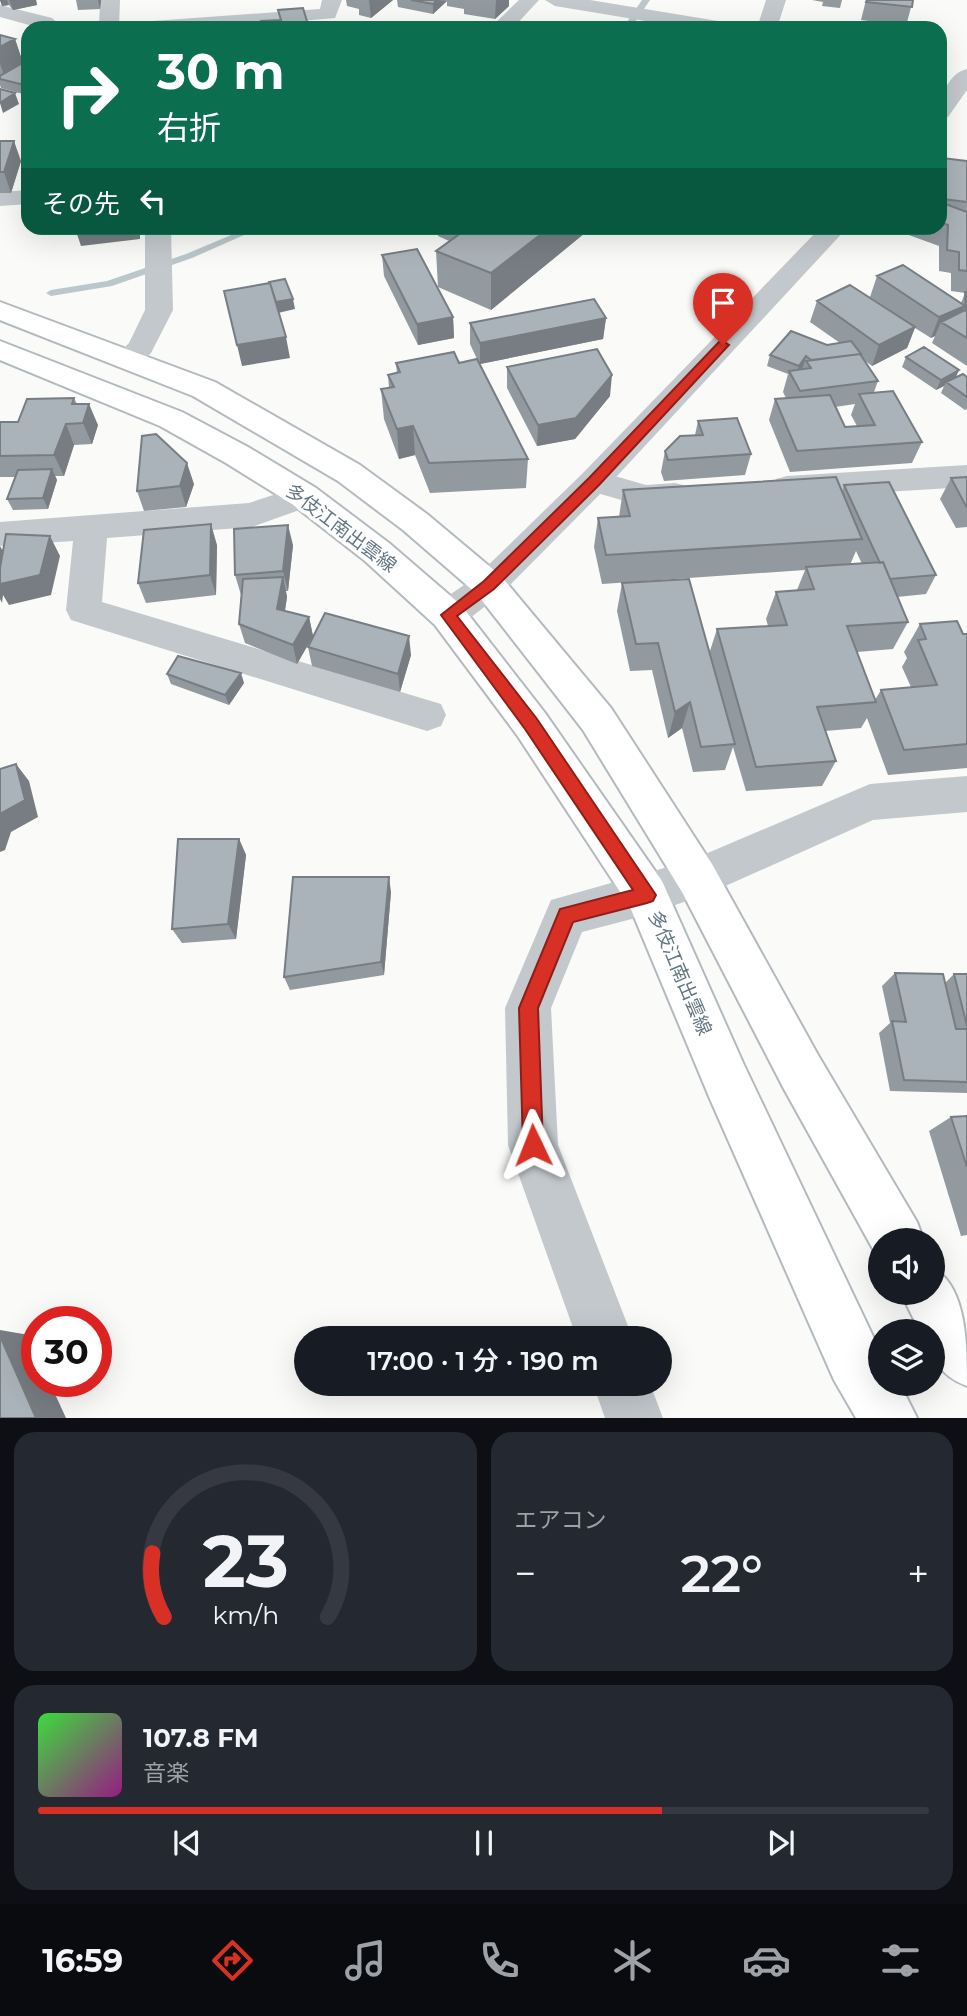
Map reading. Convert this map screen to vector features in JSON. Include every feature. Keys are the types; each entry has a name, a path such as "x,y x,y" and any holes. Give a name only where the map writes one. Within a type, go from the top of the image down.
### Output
{"main road":[{"path":"0,310 204,389 349,474 415,523 489,585 597,719 698,878 801,1072 891,1228"},
{"name":"多伎江南出雲線","path":"0,350 171,419 236,455 304,496 377,552 448,615 531,724 647,895 727,1082 854,1360 888,1418"},
{"path":"935,1305 967,1358"}],"street":[{"path":"109,21 110,0"},
{"path":"227,21 328,13 332,0"},
{"path":"510,21 529,0"},
{"path":"555,0 683,21"},
{"path":"769,21 776,0"},
{"path":"0,11 41,21"},
{"path":"947,99 962,71"},
{"path":"0,199 21,198"},
{"path":"129,359 141,347 159,310 158,235"},
{"path":"448,615 489,585 594,481 827,235"},
{"path":"757,489 967,476"},
{"path":"594,481 646,496 702,492"},
{"path":"0,534 252,515 304,496"},
{"path":"92,526 84,610 426,715"},
{"path":"600,1326 533,1145 528,1008 566,915 647,895 698,878 870,802 967,794"},
{"path":"626,1396 634,1418"}],"building":[{"path":"411,0 437,0 433,4"},
{"path":"913,0 912,7 866,2"},
{"path":"303,8 307,21 261,21 281,20 278,10"},
{"path":"0,35 15,39 0,47"},
{"path":"21,64 20,84 0,79 0,76"},
{"path":"0,89 15,93 0,103"},
{"path":"0,141 14,141 4,172 0,172"},
{"path":"947,159 967,161 967,202 947,200"},
{"path":"947,205 967,212 967,271 959,270 959,252 947,250"},
{"path":"458,235 540,235 491,273 436,251"},
{"path":"417,249 453,317 417,324 382,255"},
{"path":"903,265 965,306 939,317 877,276"},
{"path":"285,279 293,299 276,302 269,282"},
{"path":"270,283 286,337 237,345 224,291"},
{"path":"850,285 915,327 879,345 817,301"},
{"path":"594,299 606,318 480,343 470,323"},
{"path":"967,311 967,338 941,322"},
{"path":"791,331 827,345 851,341 861,354 811,360 806,356 799,366 770,355"},
{"path":"924,347 959,370 941,380 906,357"},
{"path":"597,349 612,375 576,418 538,425 507,367"},
{"path":"454,352 459,363 477,359 528,459 429,463 413,426 397,429 381,389 394,387 388,375 400,372 396,363"},
{"path":"860,354 878,381 800,391 789,371 811,368 806,361"},
{"path":"963,374 967,377 967,397 946,382"},
{"path":"893,391 922,442 797,451 775,399 830,395 845,427 875,425 859,394"},
{"path":"74,398 72,404 89,404 83,423 66,424 54,455 0,456 0,422 18,422 27,399"},
{"path":"737,418 751,454 668,460 665,451 680,436 703,435 698,421"},
{"path":"156,434 187,463 180,486 137,491 142,436"},
{"path":"52,469 43,498 7,499 18,470"},
{"path":"836,477 862,539 606,555 598,518 630,516 623,490"},
{"path":"967,477 967,508 951,478"},
{"path":"889,482 936,575 890,579 844,485"},
{"path":"211,524 210,575 138,583 144,530"},
{"path":"288,525 283,571 235,575 234,529"},
{"path":"6,534 50,536 40,575 0,584"},
{"path":"883,562 908,622 847,626 876,702 817,707 836,761 756,767 717,629 787,625 776,592 814,589 806,567"},
{"path":"283,577 277,609 309,617 293,645 239,624 243,579"},
{"path":"689,579 735,744 701,747 690,702 675,712 658,643 636,644 622,583"},
{"path":"325,613 409,636 398,674 308,647"},
{"path":"957,621 963,634 967,634 967,744 904,750 881,690 937,685 918,640 926,639 920,624"},
{"path":"178,656 241,673 225,695 167,674"},
{"path":"16,764 25,800 0,814 0,769"},
{"path":"178,839 239,839 228,924 172,929"},
{"path":"293,877 389,877 381,962 284,977"},
{"path":"895,973 943,974 956,1029 967,1029 967,1082 904,1080 892,1021 906,1022"},
{"path":"954,974 967,974 967,1026"},
{"path":"967,1116 967,1167 951,1117"},
{"path":"0,1336 21,1384 21,1397 27,1397 36,1418 0,1418"}],"waterway":[{"path":"632,21 646,0"},
{"path":"51,293 109,284 189,256 238,235"}],"route":[{"path":"533,1145 528,1008 566,915 647,895 531,724 448,615 489,585 594,481 723,345"}]}
